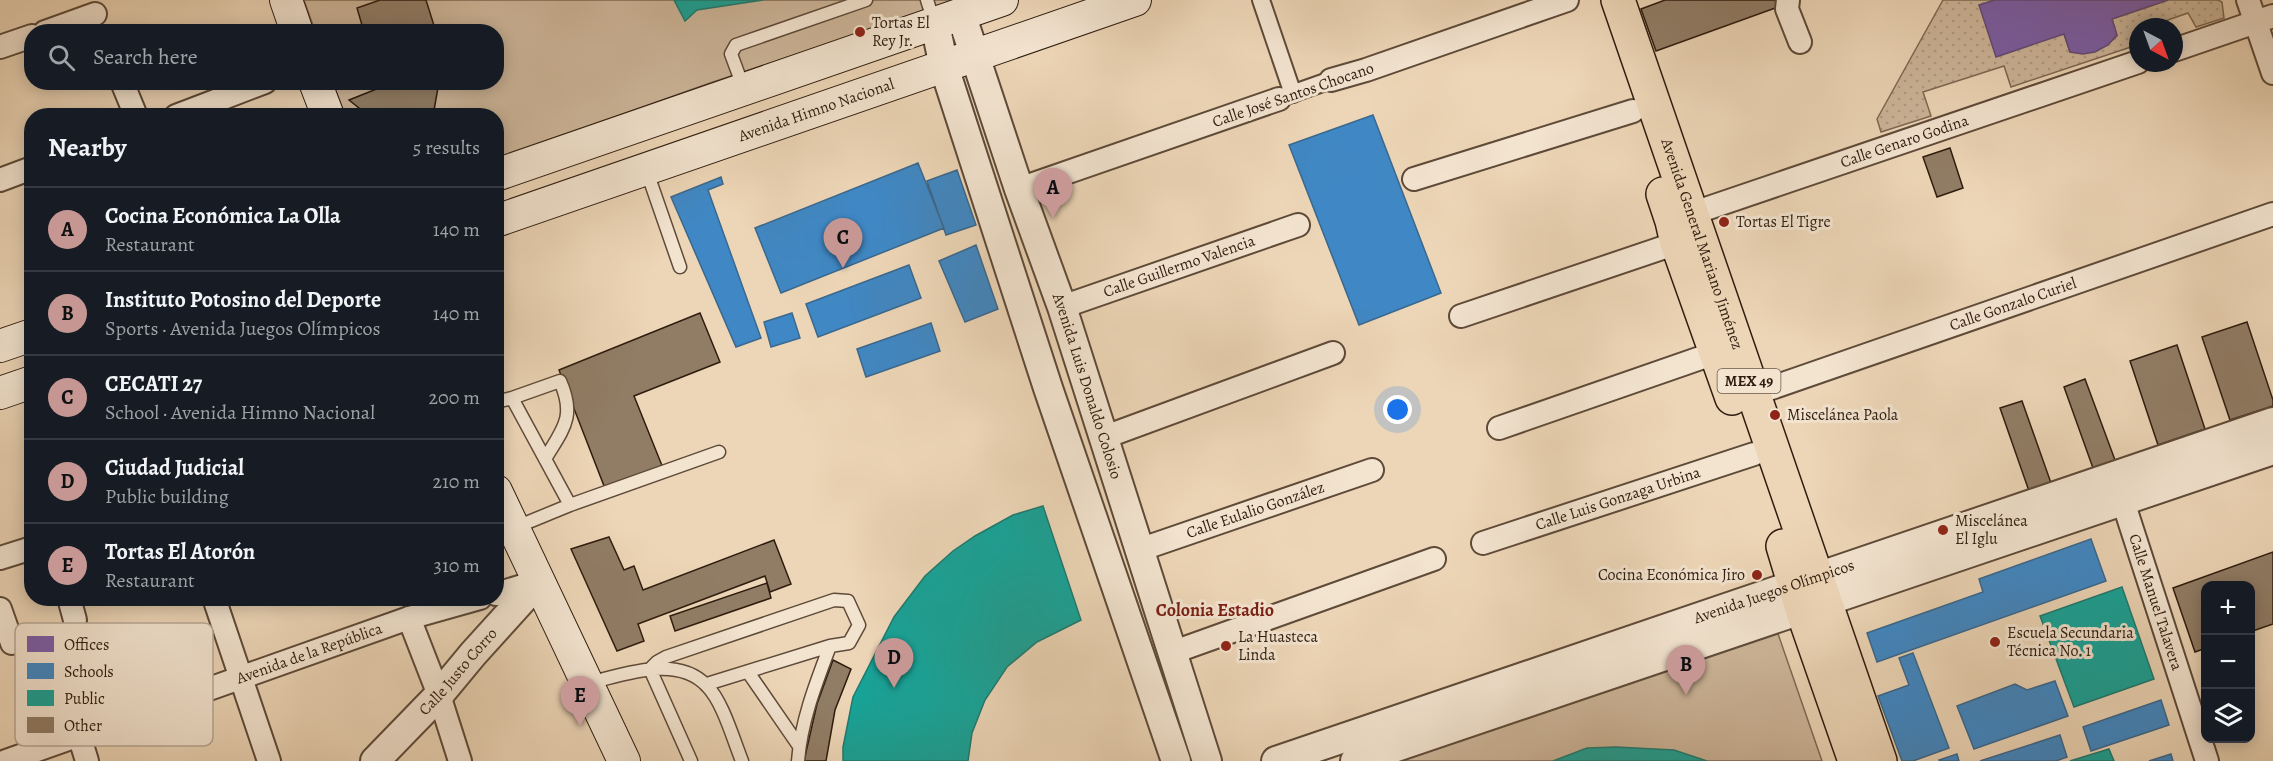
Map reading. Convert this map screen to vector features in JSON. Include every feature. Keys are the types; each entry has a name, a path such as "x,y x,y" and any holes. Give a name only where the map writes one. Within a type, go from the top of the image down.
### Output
{"main road":[{"path":"286,0 294,24"},
{"path":"504,172 744,89 941,13 1002,0"},
{"name":"Avenida Himno Nacional","path":"504,218 1135,0"},
{"name":"Avenida General Mariano Jiménez","path":"1595,0 1633,111 1754,394 1855,761"},
{"name":"Avenida General Mariano Jiménez","path":"1618,0 1715,353 1810,593 1880,761"},
{"path":"318,90 325,108"},
{"path":"627,129 646,169"},
{"path":"0,346 24,338"},
{"path":"0,393 24,385"},
{"path":"504,508 624,761"}],"street":[{"path":"1262,0 1286,96"},
{"name":"Calle José Santos Chocano","path":"1019,189 1567,0"},
{"path":"1788,0 1787,9 1800,42"},
{"path":"2247,0 2264,19 2273,73"},
{"name":"Avenida Luis Donaldo Colosio","path":"941,13 974,56 1062,307 1208,761"},
{"path":"941,13 944,67 1048,388 1176,761"},
{"path":"69,24 96,15"},
{"path":"2183,47 2264,19"},
{"path":"0,47 24,39"},
{"name":"Calle Genaro Godina","path":"1461,316 1680,225 2129,65"},
{"path":"125,90 133,108"},
{"path":"197,108 244,90"},
{"path":"1414,179 1633,111"},
{"path":"0,180 24,171"},
{"name":"Calle Gonzalo Curiel","path":"1754,394 2273,214"},
{"name":"Calle Guillermo Valencia","path":"1062,307 1298,225"},
{"path":"1105,437 1333,353"},
{"path":"1499,428 1715,353"},
{"path":"1048,388 1084,374"},
{"name":"Avenida Juegos Olímpicos","path":"1276,761 1810,593 2119,488 2273,422"},
{"name":"Avenida Juegos Olímpicos","path":"2119,488 2273,450"},
{"name":"Calle Luis Gonzaga Urbina","path":"1483,543 1754,454"},
{"name":"Calle Eulalio González","path":"1139,550 1372,470"},
{"name":"Calle Manuel Talavera","path":"2119,488 2207,761"},
{"path":"0,558 24,550"},
{"path":"1172,652 1434,560"},
{"path":"504,592 539,581"},
{"name":"Calle Justo Corro","path":"375,761 439,695 539,581"},
{"name":"Avenida Juegos Olímpicos","path":"1355,761 1810,593"},
{"path":"217,606 269,761"},
{"name":"Avenida de la República","path":"213,688 409,618 452,606"},
{"path":"0,609 12,643"},
{"path":"409,618 439,695 460,761"},
{"name":"Avenida de la República","path":"6,761 48,746"},
{"path":"82,746 87,761"}],"lane":[{"path":"744,89 731,54 736,45 866,0"},
{"path":"646,169 680,267"},
{"path":"504,400 560,381 567,397 567,423 545,459"},
{"path":"512,398 570,505"},
{"path":"514,528 570,505 719,452"},
{"path":"650,669 666,657 834,600 848,601 859,625 849,643 830,646 707,684"},
{"path":"798,761 799,746 813,690 830,646"},
{"path":"587,683 650,669 686,673 707,684 716,698 742,761"},
{"path":"650,669 691,761"},
{"path":"748,672 799,746"}],"shaded area":[{"path":"304,0 959,0 710,83 504,157 504,108 342,108 336,90 504,90 504,24 313,24"},
{"path":"1943,0 1995,0 1980,5 2064,34 2070,52 2077,53 2096,50 2107,45 2117,36 2112,19 2168,0 2218,0 2222,2 2224,18 2196,27 2188,13 2174,18 2129,18 2129,48 2011,87 2004,66 1923,92 1931,116 1881,132 1877,119"},
{"path":"1776,628 1822,761 1371,761"}],"building: Offices":[{"path":"1995,0 2168,0 2112,19 2117,35 2108,45 2095,52 2083,54 2070,52 2064,34 1996,57 1979,5"}],"building: Schools":[{"path":"1373,115 1441,293 1359,325 1289,145"},
{"path":"918,163 944,228 781,293 755,228"},
{"path":"957,170 976,225 946,235 927,181"},
{"path":"721,177 723,184 708,190 761,338 736,347 671,197"},
{"path":"976,245 998,309 965,322 939,261"},
{"path":"909,265 921,298 818,337 806,304"},
{"path":"792,313 800,338 771,347 764,322"},
{"path":"931,323 940,351 866,377 857,349"},
{"path":"2091,539 2106,581 1877,662 1867,633 1983,592 1979,579"},
{"path":"1913,653 1949,748 1913,761 1902,761 1878,696 1909,685 1899,658"},
{"path":"2055,681 2068,716 1974,749 1957,706 2015,684 2027,690"},
{"path":"2161,700 2169,725 2091,751 2083,727"},
{"path":"2060,735 2067,757 2056,761 1980,761"},
{"path":"1957,754 1959,761 1939,760"},
{"path":"2171,754 2173,761 2149,761"}],"building: Public":[{"path":"674,0 763,0 697,10 685,21"},
{"path":"1043,506 1081,620 1037,642 1007,667 985,700 972,733 968,761 843,761 843,747 853,697 894,617 925,576 953,551 975,536 1013,515"},
{"path":"2122,587 2154,679 2074,707 2040,616"},
{"path":"1587,748 1674,750 1707,761 1553,761"},
{"path":"2109,749 2114,761 2070,761"}],"building: Other":[{"path":"380,0 426,0 434,24 362,24 357,8"},
{"path":"1665,0 1775,0 1778,7 1656,51 1641,9"},
{"path":"374,90 438,90 434,108 359,108 349,100"},
{"path":"1950,148 1963,188 1937,197 1923,157"},
{"path":"700,313 720,362 634,396 663,468 606,491 559,370"},
{"path":"2247,322 2273,406 2230,420 2202,337"},
{"path":"2177,345 2205,429 2158,445 2130,361"},
{"path":"2085,379 2115,460 2093,468 2064,387"},
{"path":"2022,401 2051,483 2029,491 2000,408"},
{"path":"609,537 624,570 634,566 643,590 774,540 791,584 770,592 765,576 638,624 644,641 617,651 571,549"},
{"path":"2273,552 2273,624 2255,630 2255,581 2201,581 2201,650 2195,652 2173,588"},
{"path":"767,583 771,598 675,631 670,616"},
{"path":"833,660 851,669 835,710 826,761 804,761 817,704"}],"place":[{"name":"Tortas El Rey Jr.","path":"860,32"},
{"name":"Cocina Económica La Olla","path":"1053,218"},
{"name":"Tortas El Tigre","path":"1724,222"},
{"name":"CECATI 27","path":"843,268"},
{"name":"Miscelánea Paola","path":"1775,415"},
{"name":"Miscelánea El Iglu","path":"1943,530"},
{"name":"Cocina Económica Jiro","path":"1757,575"},
{"name":"Escuela Secundaria Técnica No. 1","path":"1995,642"},
{"name":"La Huasteca Linda","path":"1226,646"},
{"name":"Ciudad Judicial","path":"894,688"},
{"name":"Instituto Potosino del Deporte","path":"1686,695"},
{"name":"Tortas El Atorón","path":"580,726"}],"district":[{"name":"Colonia Estadio","path":"1215,610"}]}
